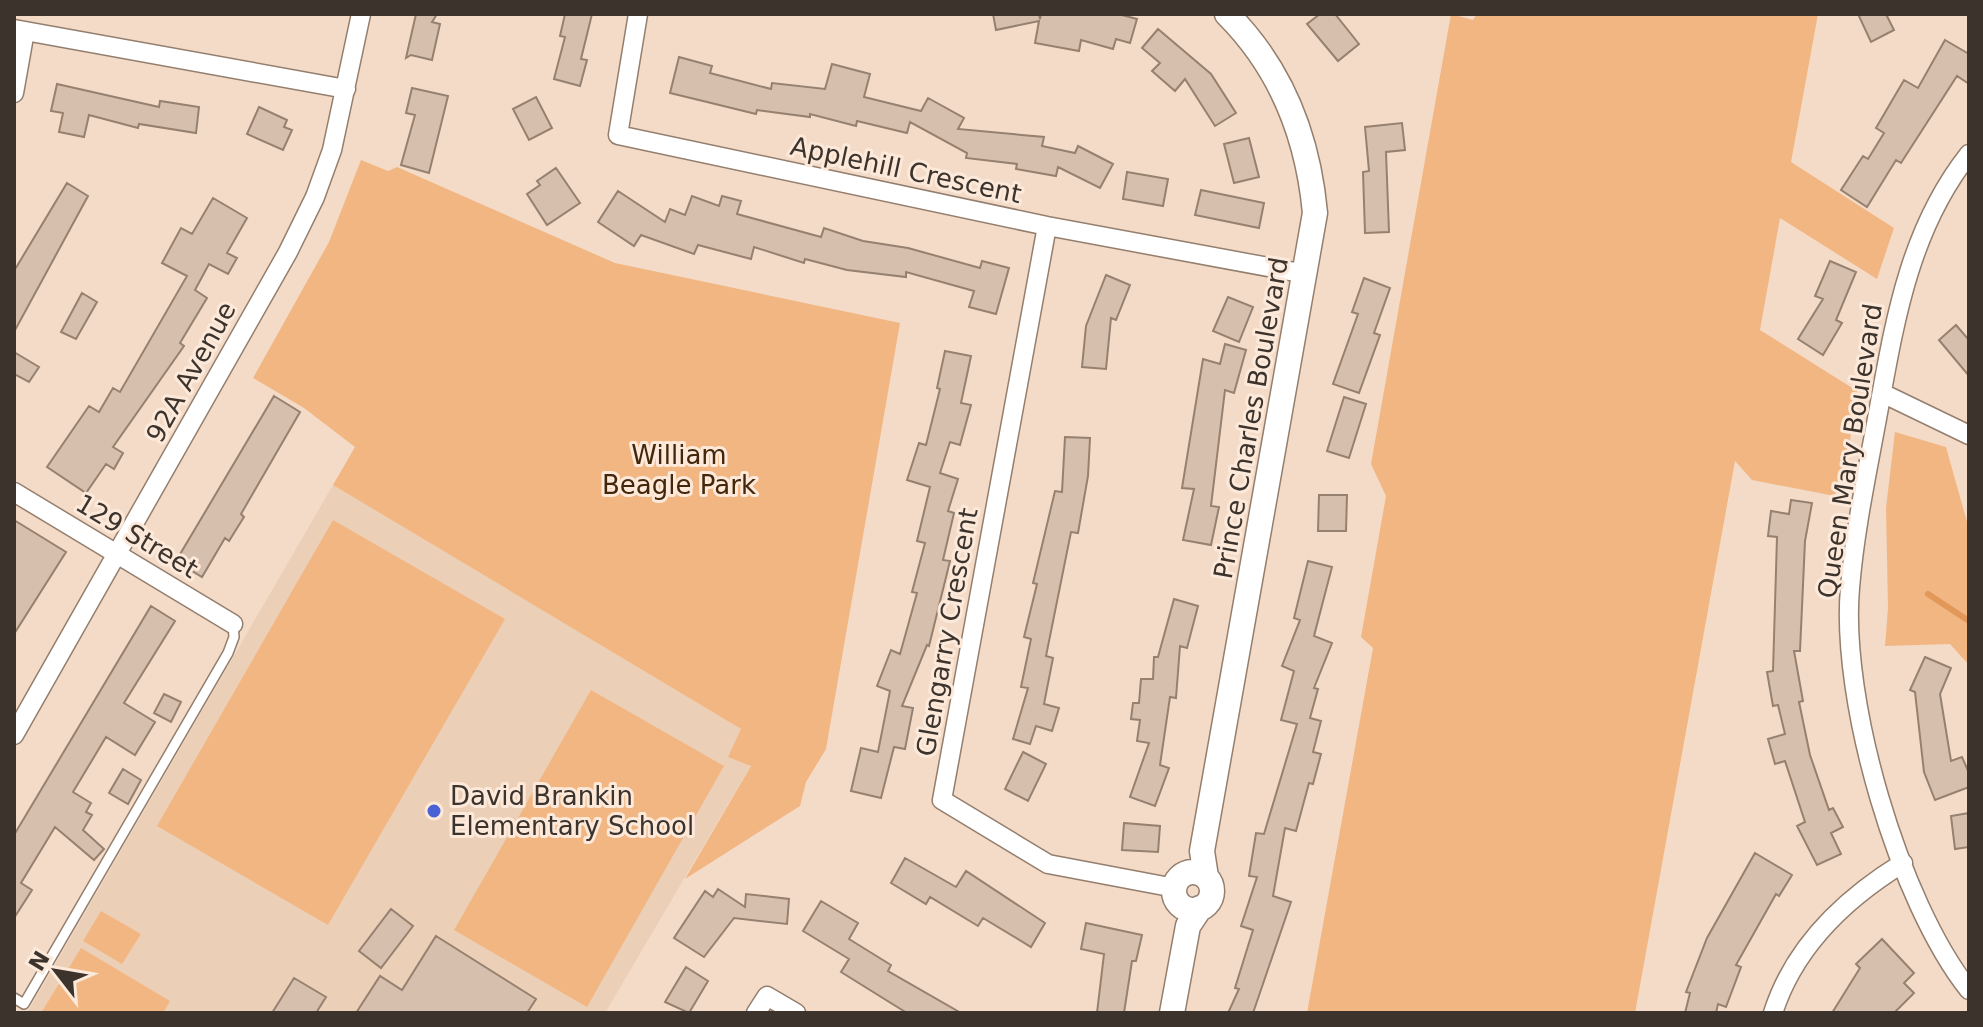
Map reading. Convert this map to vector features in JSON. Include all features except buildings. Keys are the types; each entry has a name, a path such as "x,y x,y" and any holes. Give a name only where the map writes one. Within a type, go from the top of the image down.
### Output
{"street":[{"name":"92A Avenue","path":"14,735 288,252 327,162 361,14"},
{"name":"Applehill Crescent","path":"638,14 618,135 1047,226 1306,274"},
{"name":"Prince Charles Boulevard","path":"1172,1013 1190,896 1202,851 1315,213 1303,137 1288,99 1266,60 1227,14"},
{"path":"14,93 19,30 346,89"},
{"name":"Queen Mary Boulevard","path":"1969,154 1939,196 1910,264 1882,393 1849,589 1850,656 1872,775 1903,863 1945,956 1969,990"},
{"name":"Glengarry Crescent","path":"1047,226 942,800 1048,864 1190,896"},
{"path":"1882,393 1969,435"},
{"name":"129 Street","path":"14,492 233,624"},
{"path":"1773,1013 1807,946 1861,889 1903,863"},
{"path":"756,1013 767,996 796,1013"}],"lane":[{"path":"14,998 24,1004 32,991 228,653 234,637 233,624"}],"shaded area":[{"name":"David Brankin Elementary School","path":"333,485 764,743 605,1013 27,1013"}],"green space":[{"path":"1451,14 1473,20 1477,14 1818,14 1791,162 1894,228 1877,279 1780,218 1760,330 1857,391 1848,455 1835,496 1752,480 1735,461 1635,1013 1307,1013 1373,648 1361,637 1386,496 1371,464"},
{"name":"William Beagle Park","path":"361,160 388,171 397,167 615,263 900,323 826,749 806,782 800,806 685,879 751,766 728,757 741,729 333,485 355,447 304,408 253,378 329,242"},
{"path":"1895,432 1946,447 1969,529 1969,665 1950,644 1885,646 1888,608 1886,508"},
{"path":"333,520 505,619 328,925 157,826"},
{"path":"591,690 724,766 587,1007 454,930"},
{"path":"101,911 141,934 122,964 83,941"},
{"path":"81,948 170,1001 163,1013 41,1013"}],"waterway":[{"path":"1928,594 1969,621"}],"place":[{"name":"David Brankin Elementary School","path":"434,811"}]}
